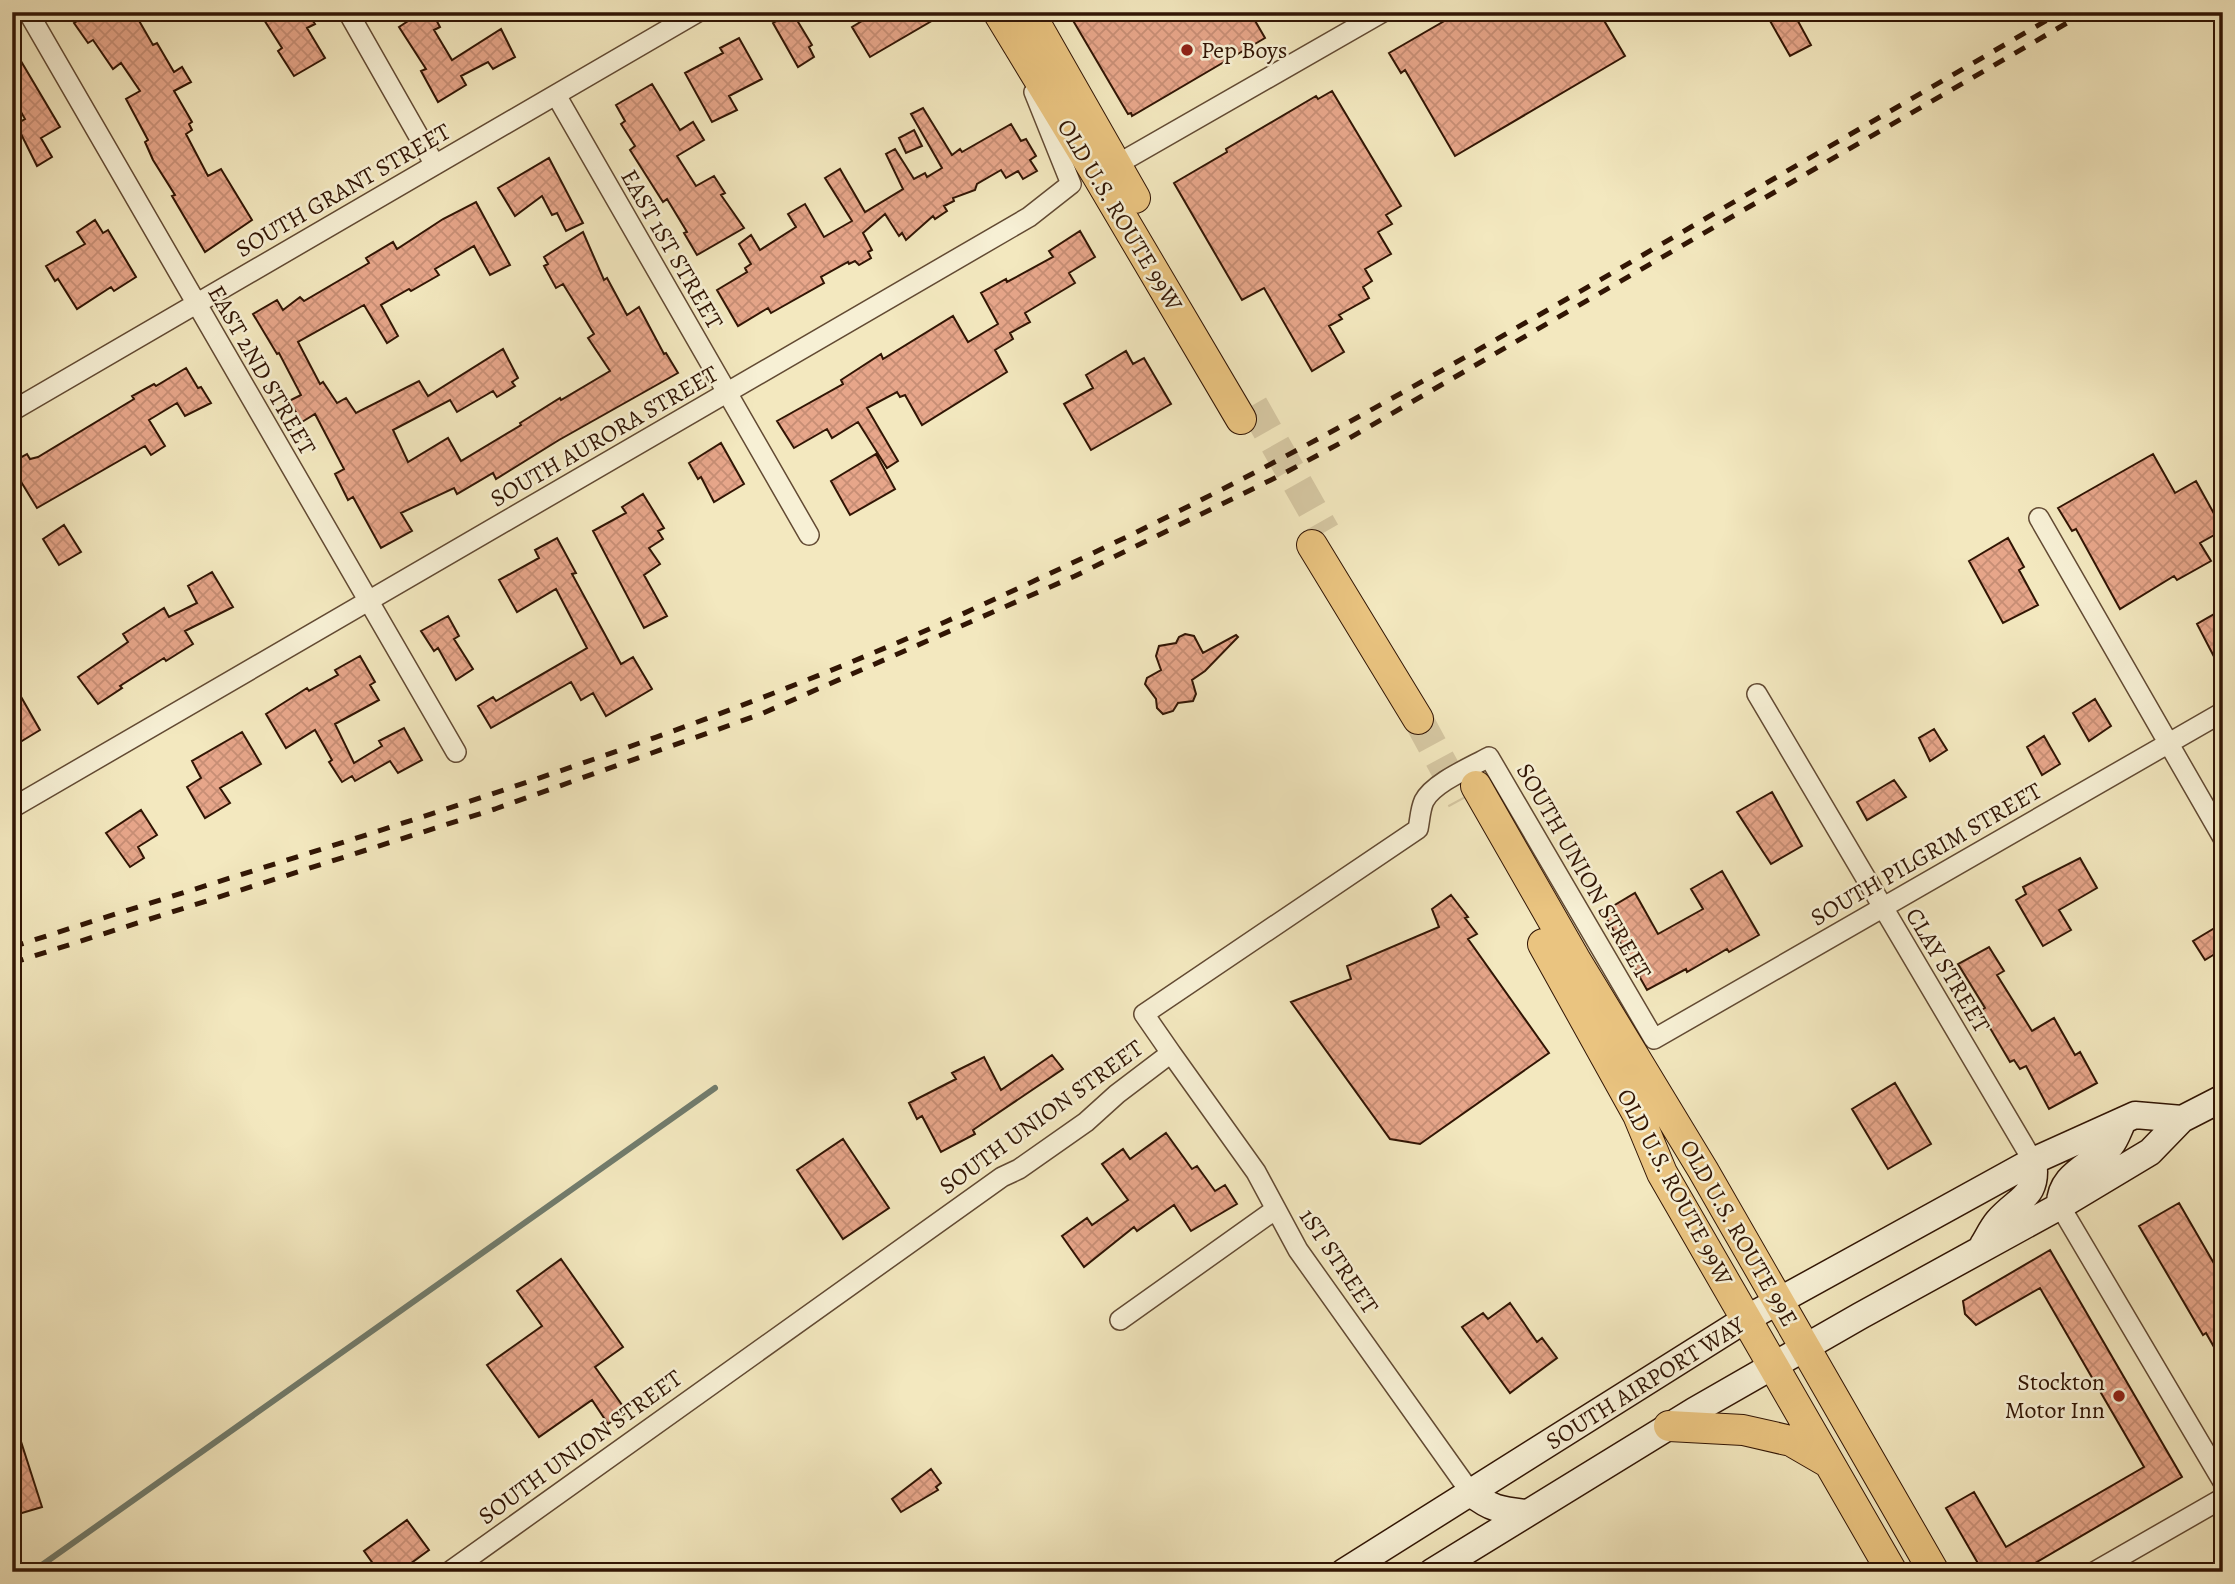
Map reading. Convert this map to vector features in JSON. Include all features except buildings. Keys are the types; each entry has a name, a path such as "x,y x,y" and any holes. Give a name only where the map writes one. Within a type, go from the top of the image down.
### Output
{"main road":[{"name":"OLD U.S. ROUTE 99W","path":"1012,18 1116,165 1247,412 1012,18"},
{"path":"1319,539 1425,712"},
{"name":"OLD U.S. ROUTE 99W","path":"1499,824 1469,793 1638,1115 1662,1173 1892,1572"},
{"name":"OLD U.S. ROUTE 99E","path":"1499,824 1575,959 1697,1159 1934,1572"},
{"name":"SOUTH AIRPORT WAY","path":"1432,1572 1773,1365 2060,1206 2150,1152 2182,1119 2223,1098"},
{"name":"SOUTH AIRPORT WAY","path":"1345,1572 1746,1319 2033,1161 2135,1115 2182,1119"},
{"path":"2060,1206 2059,1197 2063,1187 2074,1174 2112,1144 2123,1121"},
{"path":"1980,1250 1997,1222 2026,1195 2036,1177 2033,1161"},
{"path":"1669,1426 1743,1430 1791,1441 1830,1464"},
{"path":"1471,1493 1487,1506 1526,1513"}],"street":[{"name":"EAST 2ND STREET","path":"27,12 456,752"},
{"path":"348,12 435,165"},
{"name":"SOUTH GRANT STREET","path":"12,411 556,95 671,19 698,12"},
{"path":"1116,165 1370,16"},
{"name":"SOUTH AURORA STREET","path":"12,808 1029,217 1071,184 1012,18"},
{"name":"EAST 1ST STREET","path":"556,95 809,535"},
{"path":"2039,518 2223,838"},
{"name":"CLAY STREET","path":"1757,694 2033,1161"},
{"name":"SOUTH PILGRIM STREET","path":"1654,1039 2223,712"},
{"name":"SOUTH UNION STREET","path":"449,1572 1002,1177 1019,1169 1075,1130 1171,1053 1144,1014 1419,829 1422,804 1427,796 1439,785 1489,757 1654,1039"},
{"name":"1ST STREET","path":"1171,1053 1256,1172 1298,1250 1471,1493"},
{"path":"2060,1206 2223,1482"},
{"path":"1120,1320 1276,1209"},
{"path":"2094,1572 2223,1498"}],"waterway":[{"path":"32,1572 715,1088"}],"tunnel":[{"path":"1253,405 1325,532"},
{"path":"1418,719 1462,800"}],"railway":[{"path":"12,947 366,835 600,757 716,715 945,622 1161,520 1353,420 2061,12"},
{"path":"12,963 495,809 761,714 1075,576 1279,476 1346,440 2086,12"}],"place":[{"name":"Pep Boys","path":"1187,50"},
{"name":"Stockton Motor Inn","path":"2119,1396"}]}
